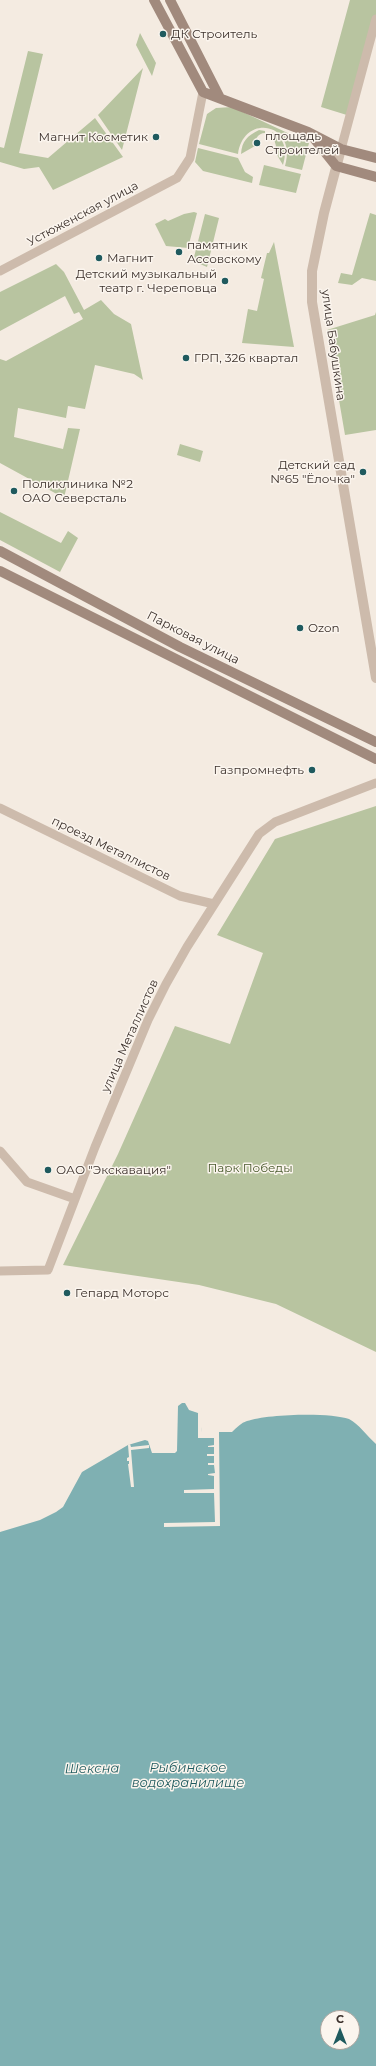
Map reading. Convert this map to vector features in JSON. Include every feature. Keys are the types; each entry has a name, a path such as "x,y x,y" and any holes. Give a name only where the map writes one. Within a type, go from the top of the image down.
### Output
{"main road":[{"path":"154,0 202,92 308,132 341,150 376,158"},
{"path":"170,0 220,98"},
{"path":"308,132 336,166 376,177"},
{"name":"Парковая улица","path":"0,551 180,647 376,742"},
{"path":"0,571 376,759"}],"street":[{"name":"улица Бабушкина","path":"376,19 336,166 312,271 312,302 376,678"},
{"name":"Устюженская улица","path":"0,271 177,178 190,158 202,92"},
{"name":"улица Металлистов","path":"0,1271 48,1270 75,1198 148,1020 166,984 214,904 259,834 275,822 376,783"},
{"name":"проезд Металлистов","path":"0,808 180,896 214,904"},
{"path":"0,1151 27,1182 75,1198"}],"green space":[{"path":"350,0 376,0 376,19 350,116 321,107"},
{"path":"140,33 156,63 152,76 136,45"},
{"path":"28,51 43,54 19,153 48,158 95,118 123,157 53,190 39,167 24,169 0,162 0,147 4,148"},
{"path":"143,68 122,150 98,115"},
{"path":"232,107 309,143 302,170 285,166 287,152 284,140 269,128 259,128 250,132 242,141 238,154 199,144 207,114 216,108"},
{"path":"259,130 265,131 265,133 260,134 257,137 255,146 241,154 246,139 251,134"},
{"path":"272,132 283,142 285,155 283,165 274,150 276,146"},
{"path":"198,148 238,158 245,172 253,177 252,183 203,171 195,162"},
{"path":"264,165 301,174 296,193 259,185"},
{"path":"194,212 197,213 188,248 166,246 155,224 165,219 168,221 184,214"},
{"path":"370,213 376,215 376,281 362,278 352,285 338,283 341,273 352,275"},
{"path":"205,214 219,218 207,267 193,261"},
{"path":"274,242 294,347 242,343 248,309 257,311 264,279 261,278 267,253 269,253"},
{"path":"56,264 64,272 84,310 101,300 114,314 131,324 143,380 134,374 95,365 85,409 68,406 66,418 18,408 14,437 63,449 68,428 80,429 64,498 0,463 0,359 6,361 83,319 79,312 74,314 65,296 0,331 0,292"},
{"path":"376,312 376,430 345,435 327,330 375,315"},
{"path":"180,444 203,451 200,462 177,455"},
{"path":"0,512 61,543 68,531 78,538 60,572 0,540"},
{"name":"Парк Победы","path":"376,806 376,1352 276,1304 199,1285 63,1265 118,1154 175,1026 230,1044 263,953 217,935 275,839"}],"water":[{"name":"Рыбинское водохранилище","path":"182,1403 185,1403 189,1410 198,1413 202,1432 232,1432 239,1425 245,1422 283,1415 328,1415 353,1421 376,1444 376,2066 0,2066 0,1532 40,1520 56,1512 63,1507 82,1472 128,1445 145,1440 148,1441 152,1453 175,1453 177,1451 178,1406"}],"pier":[{"path":"198,1411 202,1432 219,1432 220,1526 164,1527 164,1523 215,1522 214,1493 184,1493 184,1490 214,1489 214,1476 208,1474 215,1473 214,1465 208,1465 208,1463 214,1463 214,1456 207,1456 207,1454 214,1454 214,1447 208,1446 214,1445 214,1438 198,1438"},
{"path":"130,1444 131,1447 149,1445 149,1448 131,1450 134,1487 131,1487 128,1464 129,1461 127,1461 127,1458 129,1457 128,1445"}],"place":[{"name":"ДК Строитель","path":"163,34"},
{"name":"Магнит Косметик","path":"156,137"},
{"name":"площадь Строителей","path":"257,143"},
{"name":"памятник Ассовскому","path":"179,252"},
{"name":"Магнит","path":"99,258"},
{"name":"Детский музыкальный театр г. Череповца","path":"225,281"},
{"name":"ГРП, 326 квартал","path":"186,358"},
{"name":"Детский сад №65 \"Ёлочка\"","path":"363,472"},
{"name":"Поликлиника №2 ОАО Северсталь","path":"14,491"},
{"name":"Ozon","path":"300,628"},
{"name":"Газпромнефть","path":"312,770"},
{"name":"ОАО \"Экскавация\"","path":"48,1170"},
{"name":"Гепард Моторс","path":"67,1293"}],"water label":[{"name":"Шексна","path":"92,1769"}]}
